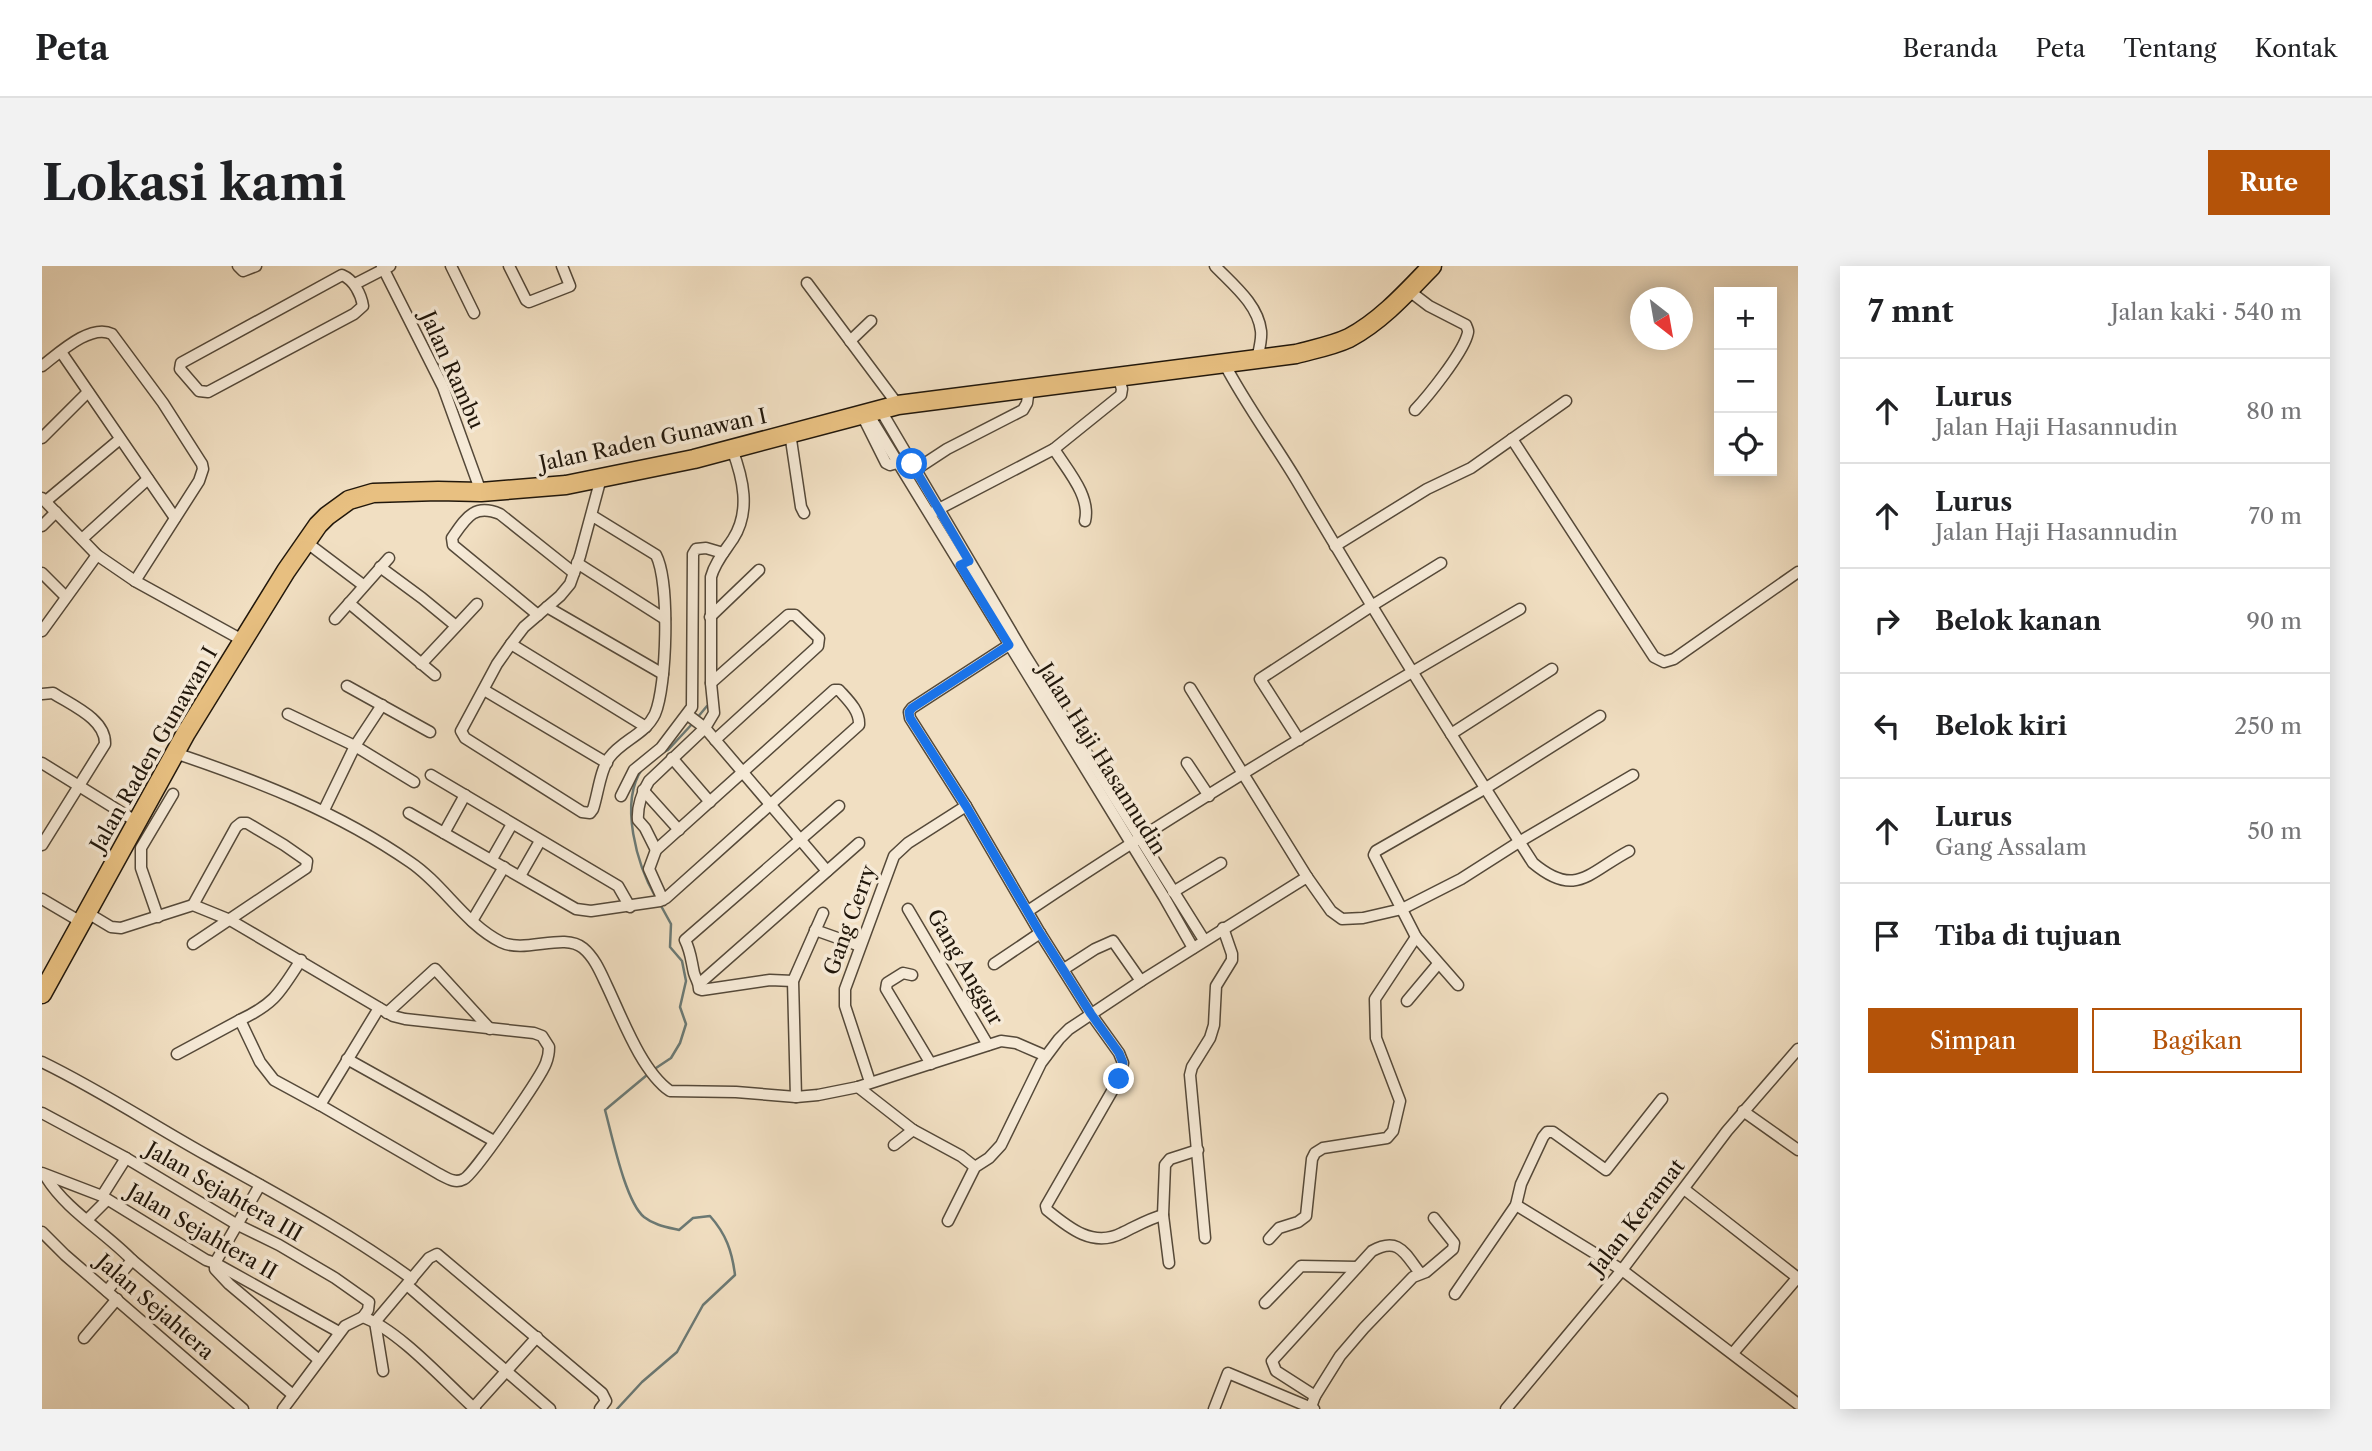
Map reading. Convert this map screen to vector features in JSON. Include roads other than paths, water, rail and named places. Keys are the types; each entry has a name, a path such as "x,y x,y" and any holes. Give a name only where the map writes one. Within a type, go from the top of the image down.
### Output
{"highway":[{"name":"Jalan Raden Gunawan I","path":"42,994 175,753 286,571 318,525 349,500 373,493 527,490 694,459 898,405 1296,354 1349,337 1378,318 1432,266"}],"street":[{"path":"238,266 245,271 256,266"},
{"path":"451,266 474,313"},
{"path":"509,266 529,302 570,286 562,266"},
{"path":"1215,266 1243,295 1258,316 1262,334 1257,359"},
{"path":"355,284 385,267"},
{"name":"Jalan Rambu","path":"385,267 451,405 481,492"},
{"path":"346,276 355,284 362,300 360,311 208,392 198,391 180,369 181,363 335,277 346,276"},
{"path":"807,283 898,405"},
{"path":"1408,290 1429,306 1466,325 1468,331 1467,338 1455,358 1415,410"},
{"path":"850,341 872,321"},
{"path":"42,365 91,332 105,330 112,334 163,403 203,469 199,481 135,581"},
{"path":"61,352 174,519"},
{"path":"1224,363 1243,400 1287,466 1412,672 1533,863 1549,877 1579,881 1629,850"},
{"path":"933,511 1054,449 1121,395 1118,375"},
{"path":"899,466 913,467 1023,410 1029,388"},
{"path":"42,438 88,392"},
{"path":"1335,546 1427,489 1471,468 1566,401"},
{"name":"Jalan Haji Hasannudin","path":"869,412 913,467 933,511"},
{"name":"Jalan Haji Hasannudin","path":"869,412 886,463 899,466 933,511 1135,840 1193,948"},
{"path":"790,433 804,513"},
{"path":"120,439 44,500 97,555 135,581 244,641"},
{"path":"1512,439 1654,657 1664,662 1674,659 1798,572"},
{"path":"621,796 634,770 696,721 714,713 711,683 711,577 715,550 739,527 743,509 742,478 732,449"},
{"path":"1054,449 1085,501 1085,521"},
{"path":"591,515 656,555 661,566 665,619 663,674 658,705 646,727 620,747 607,763 590,813 582,811 463,736 462,729 524,627 566,590 576,568 601,478"},
{"path":"82,539 148,479"},
{"path":"538,615 453,545 452,538 476,510 485,509 499,514 576,568 665,619"},
{"path":"42,526 56,512"},
{"path":"306,542 363,585"},
{"path":"715,550 696,549 693,554 693,703 696,721 827,870"},
{"path":"42,631 97,555"},
{"path":"335,619 389,558"},
{"name":"Jalan Haji Hasannudin","path":"964,563 1009,645 1135,840 1204,940"},
{"path":"1299,740 1261,679 1441,563"},
{"path":"380,567 456,626"},
{"path":"710,617 758,570"},
{"path":"42,573 66,597"},
{"path":"349,603 435,675"},
{"path":"421,664 477,604"},
{"path":"547,607 663,674"},
{"path":"1028,911 1244,772 1520,609"},
{"path":"711,683 788,615 796,615 819,638 818,646 715,740"},
{"path":"512,644 646,727"},
{"path":"1009,645 909,712 1040,933 1123,1063 1122,1070 1046,1206 1047,1210 1089,1238 1115,1236 1141,1222 1164,1215"},
{"path":"1451,734 1552,669"},
{"path":"347,686 429,732"},
{"path":"1190,688 1307,877 1331,911 1342,919 1363,918 1402,909 1461,879 1633,775"},
{"path":"484,690 607,763"},
{"path":"409,813 576,909 591,911 660,901 771,806 859,725 860,719 855,708 839,690 834,690 656,850 649,869 660,901"},
{"path":"42,694 53,693 103,729 105,744 42,845"},
{"path":"324,810 355,747 382,705"},
{"path":"288,714 355,747 414,782"},
{"path":"1458,985 1416,937 1374,855 1600,716"},
{"path":"656,850 638,820 637,813 643,790 673,758 696,721"},
{"path":"175,753 244,776 324,810 419,868 472,921 492,937 511,946 570,943 584,948 598,967 652,1072 665,1088 678,1093 736,1092 818,1096 858,1087 1008,1041 1046,1056"},
{"path":"673,758 710,802"},
{"path":"42,763 137,822"},
{"path":"1187,763 1209,796"},
{"path":"432,775 618,886 630,906"},
{"path":"643,790 679,830"},
{"path":"158,917 141,868 141,848 173,794"},
{"path":"444,833 465,795"},
{"path":"793,981 771,980 699,989 692,952 685,940 839,806"},
{"name":"Gang Cerry","path":"870,1082 844,998 845,989 894,856 908,843 966,806"},
{"path":"192,944 306,869 308,864 305,858 241,822 193,905"},
{"path":"492,859 512,824"},
{"path":"520,876 540,841"},
{"path":"699,984 859,843"},
{"path":"1173,892 1221,863"},
{"path":"472,921 504,867"},
{"path":"948,1221 975,1167 989,1158 1001,1145 1046,1056 1069,1029 1204,940 1307,877"},
{"path":"42,899 84,917 121,928 193,905 230,920 383,1010 405,1019 534,1033 542,1036 549,1047 547,1062 537,1080 469,1175 455,1182 274,1080 260,1062 240,1020"},
{"name":"Gang Anggur","path":"908,909 988,1045"},
{"path":"796,1097 793,981 823,914"},
{"path":"1205,1238 1190,1075 1214,1025 1216,986 1232,960 1223,928"},
{"path":"815,930 860,946"},
{"path":"994,964 1040,933"},
{"path":"1269,1239 1282,1226 1298,1222 1306,1216 1312,1159 1315,1153 1323,1148 1387,1138 1393,1131 1400,1101 1376,1038 1374,1006 1377,994 1416,937"},
{"path":"1064,969 1113,941 1141,981"},
{"path":"177,1054 260,1011 273,1001 301,960"},
{"path":"1407,1001 1438,964"},
{"path":"320,1105 347,1059 383,1010 435,969 490,1029"},
{"path":"912,975 903,973 887,983 886,989 931,1064"},
{"name":"Jalan Keramat","path":"1506,1409 1622,1270 1743,1111 1798,1049"},
{"path":"347,1059 494,1141"},
{"path":"42,1062 298,1205 380,1255 550,1409"},
{"path":"858,1087 914,1130 953,1151 975,1167"},
{"path":"1455,1294 1516,1205 1521,1184 1542,1137 1553,1132 1606,1170 1662,1098"},
{"path":"1743,1111 1798,1150"},
{"name":"Jalan Sejahtera III","path":"42,1113 126,1158 236,1224 279,1245 364,1297 369,1306 363,1317"},
{"path":"894,1145 914,1130"},
{"path":"1169,1263 1164,1215 1165,1165 1170,1159 1198,1150"},
{"path":"87,1220 104,1198 126,1158"},
{"path":"44,1175 59,1195 114,1241 132,1260 293,1395"},
{"name":"Jalan Sejahtera II","path":"44,1175 74,1184 104,1198 206,1260 339,1332"},
{"path":"260,1185 215,1263 215,1269 220,1277 319,1360"},
{"path":"1684,1189 1798,1278 1733,1353"},
{"path":"1516,1205 1622,1270 1798,1404"},
{"path":"1213,1409 1228,1373 1313,1408 1315,1396 1340,1356 1364,1328 1413,1277 1426,1272 1455,1246 1434,1218"},
{"name":"Jalan Sejahtera","path":"42,1234 243,1409"},
{"path":"1315,1396 1276,1371 1272,1360 1372,1251 1390,1244 1399,1247 1420,1273"},
{"path":"383,1371 375,1322 432,1255 440,1254 602,1393 606,1401 600,1409"},
{"path":"107,1291 132,1260"},
{"path":"1265,1303 1301,1266 1357,1267"},
{"path":"85,1338 117,1299"},
{"path":"283,1409 339,1332 349,1322 363,1317 375,1322 415,1354 474,1408 537,1337"}],"waterway":[{"path":"697,718 707,706"},
{"path":"660,754 668,750 693,723"},
{"path":"642,769 635,783 631,816 637,852 656,898"},
{"path":"653,1070 671,1058 680,1043 686,1024 680,1007 686,981 682,961 670,947 671,924 660,904"},
{"path":"617,1409 642,1382 677,1352 703,1305 735,1275 727,1243 710,1216 693,1218 679,1230 669,1228 644,1217 631,1197 605,1110 647,1075"}]}
